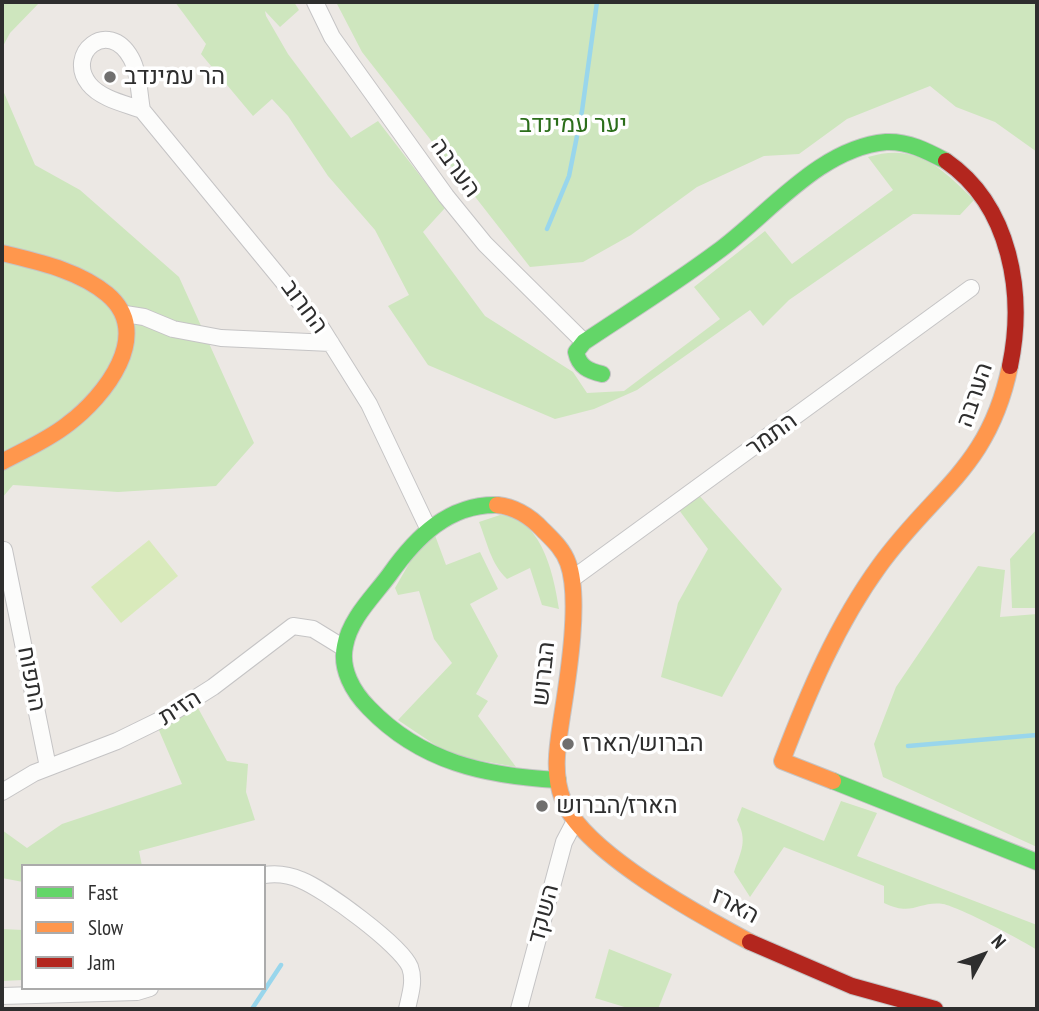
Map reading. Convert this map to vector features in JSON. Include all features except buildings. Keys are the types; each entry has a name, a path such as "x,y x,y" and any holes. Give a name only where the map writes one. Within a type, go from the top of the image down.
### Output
{"street":[{"name":"הערבה","path":"316,2 332,37 446,195 485,244 584,342 719,251 820,171 856,149 881,141 916,144 938,155 969,181 993,214 1007,250 1015,318 1012,357 1003,395 989,430 970,462 898,540 863,593 808,690 782,761 1037,862"},
{"name":"החרוב","path":"142,110 134,66 129,55 113,41 101,39 92,43 86,51 83,63 88,83 102,94 142,110 301,301 331,343 375,416 428,528"},
{"path":"2,253 66,271 109,295 125,314 126,347 117,370 96,399 65,426 2,462"},
{"name":"התמר","path":"572,579 971,288"},
{"path":"125,314 144,317 181,331 221,338 331,343"},
{"path":"584,342 576,352 578,362 585,369 602,374"},
{"name":"הברוש","path":"344,648 354,623 410,547 428,528 454,514 493,503 513,506 532,518 562,551 572,579 568,668 557,753 558,780"},
{"name":"התפוח","path":"4,550 48,767"},
{"name":"הזית","path":"2,792 48,767 129,736 176,712 293,626 313,629 344,648"},
{"path":"344,648 346,670 357,694 373,714 408,745 427,756 467,771 511,778 558,780"},
{"name":"הארז","path":"558,780 565,805 575,821 644,879 734,932 849,986 935,1009"},
{"name":"השקד","path":"519,1009 564,842 575,821"},
{"path":"266,875 286,876 318,888 394,946 409,965 412,977 407,1009"},
{"path":"2,996 144,990"}],"green space":[{"path":"2,2 40,2 10,33 2,48"},
{"path":"175,2 294,2 299,10 280,27 265,11 288,54 351,138 378,121 445,208 423,232 485,316 573,372 587,393 624,391 720,319 694,287 765,231 792,264 893,190 868,157 900,153 927,161 939,168 974,200 960,215 913,214 789,300 763,326 750,310 637,390 594,409 555,419 428,365 388,306 409,295 375,230 328,176 288,116 272,99 253,116 201,54 206,44"},
{"name":"יער עמינדב","path":"336,2 1037,2 1037,152 995,122 956,107 930,86 847,119 799,154 764,156 697,187 631,235 583,262 530,267 362,52"},
{"path":"2,88 35,165 80,190 179,277 254,443 216,486 118,492 13,485 2,498"},
{"path":"698,494 782,589 722,697 661,677 678,603 708,549 679,510"},
{"path":"500,515 514,518 536,537 549,565 559,609 542,605 530,568 507,579 497,567 479,522"},
{"path":"1037,529 1037,608 1012,608 1010,559"},
{"path":"433,530 446,565 480,552 498,589 470,604 498,656 476,694 488,701 478,716 516,767 450,755 398,720 452,663 434,639 419,591 398,595 395,588 426,534"},
{"path":"149,540 178,576 121,623 91,587"},
{"path":"978,566 1005,570 1000,617 1037,614 1037,847 883,777 874,744 896,687"},
{"path":"198,708 227,761 248,764 246,792 255,820 139,851 142,864 21,864 21,882 2,878 2,830 27,848 62,824 182,784 158,728"},
{"path":"841,801 877,813 857,856 1037,925 1037,950 951,906 934,904 902,909 884,903 884,886 784,847 750,897 734,872 743,840 737,820 742,807 824,841"},
{"path":"2,929 21,930 21,980 2,981"},
{"path":"609,949 672,974 658,1009 631,1009 595,998"}],"waterway":[{"path":"547,229 569,176 582,111 597,2"},
{"path":"908,746 1037,735"},
{"path":"266,988 281,965"},
{"path":"252,1009 265,990"}],"traffic: fast":[{"path":"602,374 582,365 576,352 584,342 717,252 817,170 862,147 886,142 910,145 946,161"},
{"path":"497,505 480,506 449,517 435,525 411,547 352,626 345,646 344,663 358,695 389,726 410,741 456,763 480,770 558,780"},
{"path":"833,781 1037,862"}],"traffic: slow":[{"path":"2,253 57,268 96,286 121,310 126,327 125,346 119,364 96,398 60,430 2,462"},
{"path":"833,781 782,761 802,710 837,635 880,565 974,454 1001,401 1010,366"},
{"path":"497,505 516,510 538,525 563,553 572,578 572,638 557,758 563,800 575,820 618,861 675,899 750,942"}],"traffic: jam":[{"path":"946,161 968,180 986,202 1008,253 1015,310 1010,366"},
{"path":"750,942 852,986 935,1009"}],"place":[{"name":"הר עמינדב","path":"110,77"},
{"name":"הברוש/הארז","path":"568,744"},
{"name":"הארז/הברוש","path":"542,806"}]}
